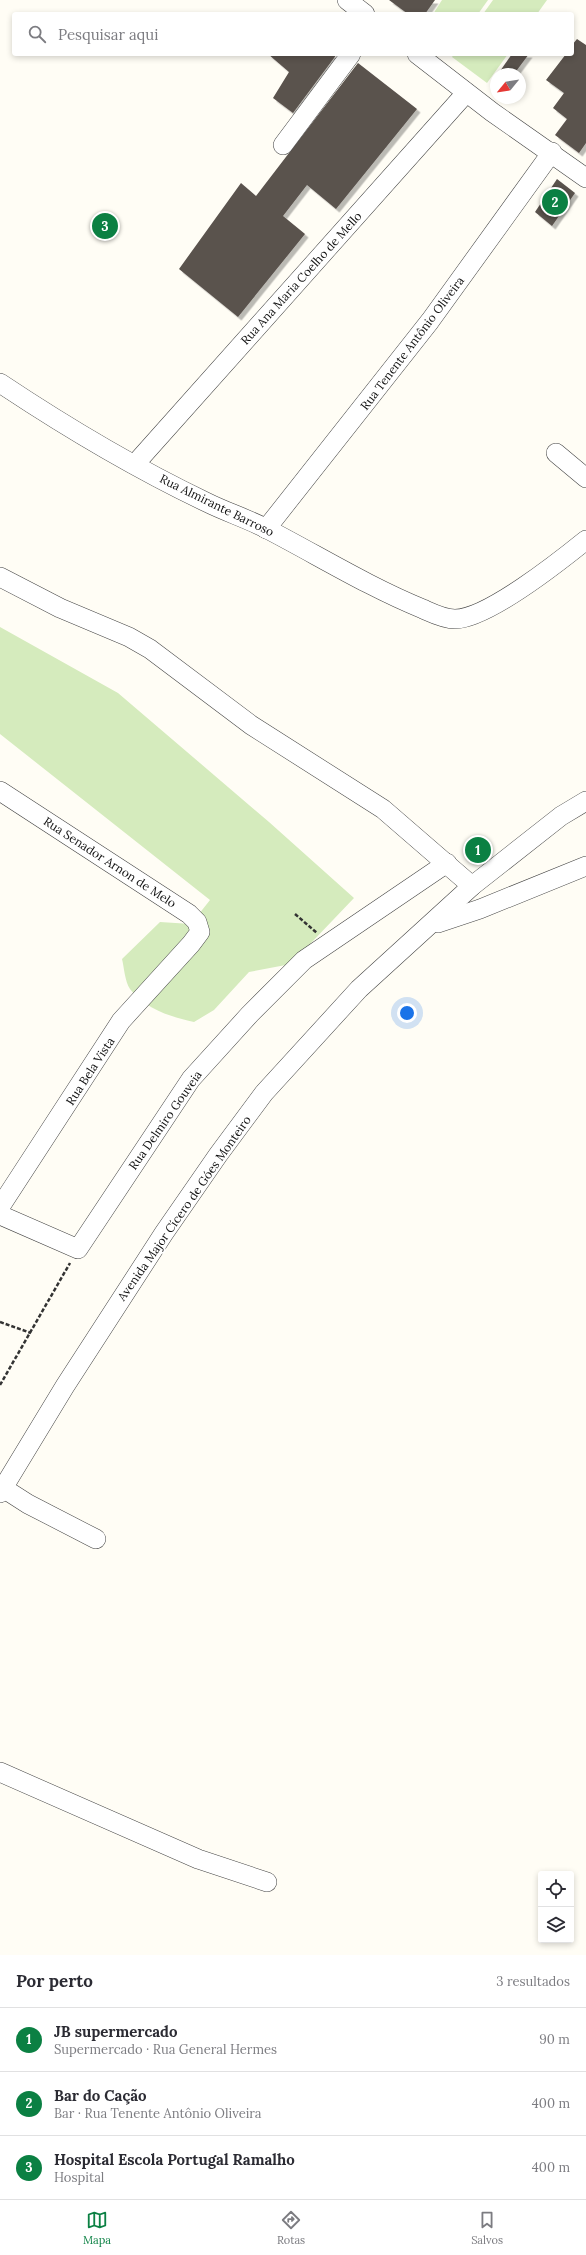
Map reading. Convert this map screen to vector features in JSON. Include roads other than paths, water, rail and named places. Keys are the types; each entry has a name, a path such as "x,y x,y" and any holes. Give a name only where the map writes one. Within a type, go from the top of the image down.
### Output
{"street":[{"path":"347,0 362,12"},
{"path":"283,145 350,56"},
{"path":"420,56 466,92 552,152 586,178"},
{"name":"Rua Ana Maria Coelho de Mello","path":"135,464 466,92"},
{"name":"Rua Tenente Antônio Oliveira","path":"266,529 430,321 552,152"},
{"name":"Rua Almirante Barroso","path":"0,383 103,448 206,502 266,529 402,601 440,616 454,619 470,616 485,609 512,593 586,540"},
{"path":"556,453 586,478"},
{"path":"0,577 60,608 129,637 150,649 251,725 372,801 447,863 469,889 480,908"},
{"name":"Rua Senador Arnon de Melo","path":"0,791 189,914 197,922 200,932 191,944"},
{"name":"Avenida Major Cícero de Góes Monteiro","path":"1,1490 65,1386 164,1233 218,1155 264,1093 359,989 469,889 561,816 586,801"},
{"name":"Rua Delmiro Gouveia","path":"0,1215 78,1249 191,1079 250,1014 304,960 447,863"},
{"path":"431,925 480,908 586,866"},
{"name":"Rua Bela Vista","path":"0,1207 121,1021 191,944"},
{"path":"1,1490 96,1539"},
{"path":"0,1772 198,1859 267,1882"}],"place":[{"name":"Bar do Cação","path":"555,202"},
{"name":"Hospital Escola Portugal Ramalho","path":"105,226"},
{"name":"JB supermercado","path":"478,850"}]}
